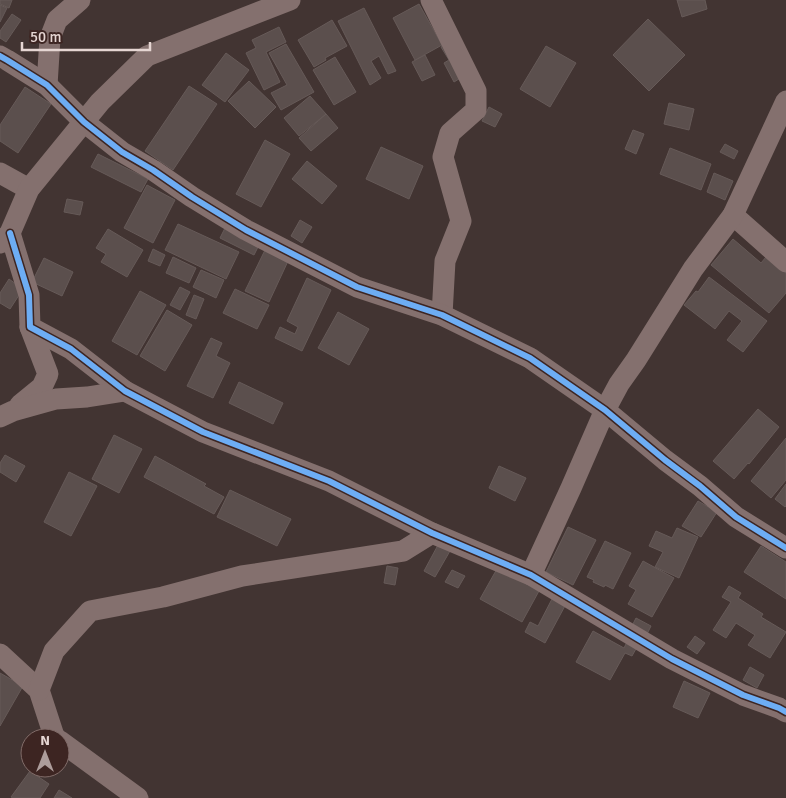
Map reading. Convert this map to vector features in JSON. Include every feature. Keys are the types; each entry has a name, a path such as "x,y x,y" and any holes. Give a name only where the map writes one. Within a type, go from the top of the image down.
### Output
{"street":[{"path":"47,85 50,38 57,20 80,0"},
{"path":"0,430 7,414 42,387 48,374 30,327 29,295 5,239 29,189 100,102 147,56 290,0"},
{"path":"432,0 476,91 476,110 450,133 443,157 461,221 445,261 442,315"},
{"path":"0,56 47,85 84,122 122,152 246,230 357,287 442,315 530,358 605,410 736,517 786,548"},
{"path":"531,576 605,410 619,384 693,269 733,215 786,101"},
{"path":"0,173 29,189"},
{"path":"733,215 786,262"},
{"path":"30,327 71,349 125,391 203,432 329,481 432,533 531,576 672,659 743,695 786,712"},
{"path":"7,414 56,399 87,397 125,391"},
{"path":"39,690 54,651 90,612 242,576 404,551 432,533"},
{"path":"0,654 39,690 51,728"},
{"path":"70,748 138,798"}],"building":[{"path":"0,0 12,0 9,8 0,4"},
{"path":"677,0 705,0 707,9 682,17"},
{"path":"419,4 442,45 415,60 393,18"},
{"path":"0,5 7,8 0,22"},
{"path":"364,8 396,71 388,74 379,56 371,61 381,78 370,85 338,21"},
{"path":"12,14 21,20 6,42 0,38 0,31"},
{"path":"648,19 685,55 649,91 613,55"},
{"path":"332,20 347,46 325,58 326,60 314,67 298,40"},
{"path":"279,27 286,42 266,52 280,82 264,90 246,53 256,48 252,40"},
{"path":"449,42 467,74 454,82 444,63 449,60 441,47"},
{"path":"286,44 314,92 281,110 271,93 287,85 269,53"},
{"path":"546,46 576,63 550,107 520,89"},
{"path":"226,53 249,70 225,102 202,85"},
{"path":"425,55 435,75 422,81 412,62"},
{"path":"335,57 356,92 334,105 313,70"},
{"path":"249,81 276,107 255,128 228,101"},
{"path":"189,86 217,104 173,170 145,151"},
{"path":"25,87 51,104 18,153 0,141 0,125"},
{"path":"310,96 326,114 299,136 284,118"},
{"path":"669,103 694,109 689,130 664,124"},
{"path":"489,107 502,114 495,127 482,121"},
{"path":"326,114 338,128 311,151 299,138"},
{"path":"633,130 644,134 636,154 625,149"},
{"path":"265,140 290,154 261,207 236,194"},
{"path":"725,144 738,151 734,159 720,152"},
{"path":"381,147 423,166 409,199 366,179"},
{"path":"670,148 711,164 701,190 660,174"},
{"path":"98,154 148,179 141,192 91,167"},
{"path":"307,161 337,186 322,204 292,179"},
{"path":"714,173 733,181 725,200 707,192"},
{"path":"147,185 175,200 153,243 124,228"},
{"path":"67,199 83,202 80,215 64,212"},
{"path":"300,220 312,227 302,243 291,236"},
{"path":"178,224 239,252 226,279 165,250"},
{"path":"226,226 260,243 254,255 220,238"},
{"path":"108,229 143,250 127,277 101,262 106,254 96,248"},
{"path":"733,239 761,263 766,257 786,273 786,293 769,313 711,265"},
{"path":"266,248 289,259 269,302 245,291"},
{"path":"153,249 165,255 160,266 148,261"},
{"path":"173,257 196,268 189,283 166,273"},
{"path":"44,258 73,272 62,296 32,282"},
{"path":"201,270 224,280 216,298 193,287"},
{"path":"709,277 767,321 743,352 727,340 742,321 729,311 715,329 684,305 696,291 698,292"},
{"path":"307,278 331,290 302,351 275,338 280,327 295,334 298,327 287,321"},
{"path":"9,279 23,289 10,309 0,303 0,293"},
{"path":"180,287 190,292 180,310 170,305"},
{"path":"235,289 269,305 257,329 223,313"},
{"path":"140,291 166,305 137,355 112,341"},
{"path":"194,295 204,299 196,319 186,315"},
{"path":"167,310 192,325 165,371 140,356"},
{"path":"338,312 369,329 349,365 318,348"},
{"path":"211,338 222,343 216,356 230,363 213,398 187,386"},
{"path":"239,382 283,403 273,424 229,403"},
{"path":"758,409 779,427 749,464 734,479 713,461"},
{"path":"114,435 142,449 119,493 92,479"},
{"path":"786,438 786,480 771,498 751,481"},
{"path":"5,455 25,466 16,482 0,472 0,463"},
{"path":"155,456 206,484 204,486 224,497 214,514 144,477"},
{"path":"499,466 526,478 515,501 489,488"},
{"path":"69,472 97,486 71,536 44,522"},
{"path":"786,484 786,506 785,507 775,499"},
{"path":"230,490 291,519 277,546 217,517"},
{"path":"698,501 717,512 701,537 682,526"},
{"path":"568,527 596,540 573,585 546,572"},
{"path":"677,528 698,537 679,578 655,567 663,552 649,546 656,531 672,538"},
{"path":"605,541 631,553 613,589 593,582 594,580 587,577"},
{"path":"438,545 450,551 435,577 424,571"},
{"path":"761,546 786,562 786,599 744,572"},
{"path":"643,561 674,578 652,617 628,604 636,590 629,586"},
{"path":"387,566 398,568 395,585 384,583"},
{"path":"498,567 539,591 522,622 480,599"},
{"path":"452,570 465,576 458,588 445,582"},
{"path":"729,586 741,593 738,598 763,614 761,617 786,632 770,658 748,645 755,635 736,623 726,638 713,630 731,602 722,597"},
{"path":"553,597 566,604 545,643 525,632 530,622 538,626"},
{"path":"636,618 651,626 646,636 631,628"},
{"path":"593,631 624,648 627,642 637,647 632,656 625,653 610,680 576,662"},
{"path":"695,636 705,643 697,654 687,647"},
{"path":"750,667 764,675 757,688 743,680"},
{"path":"0,673 23,686 0,726"},
{"path":"684,681 710,693 698,718 673,707"},
{"path":"25,778 40,778 49,784 40,798 11,797"},
{"path":"59,790 72,798 54,798"}],"cycle path":[{"path":"0,56 47,85 84,122 122,152 246,230 357,287 442,315 530,358 605,410 736,517 786,548"},
{"path":"10,233 29,295 30,327 71,349 125,391 203,432 329,481 432,533 531,575 672,659 743,695 786,712"}]}
